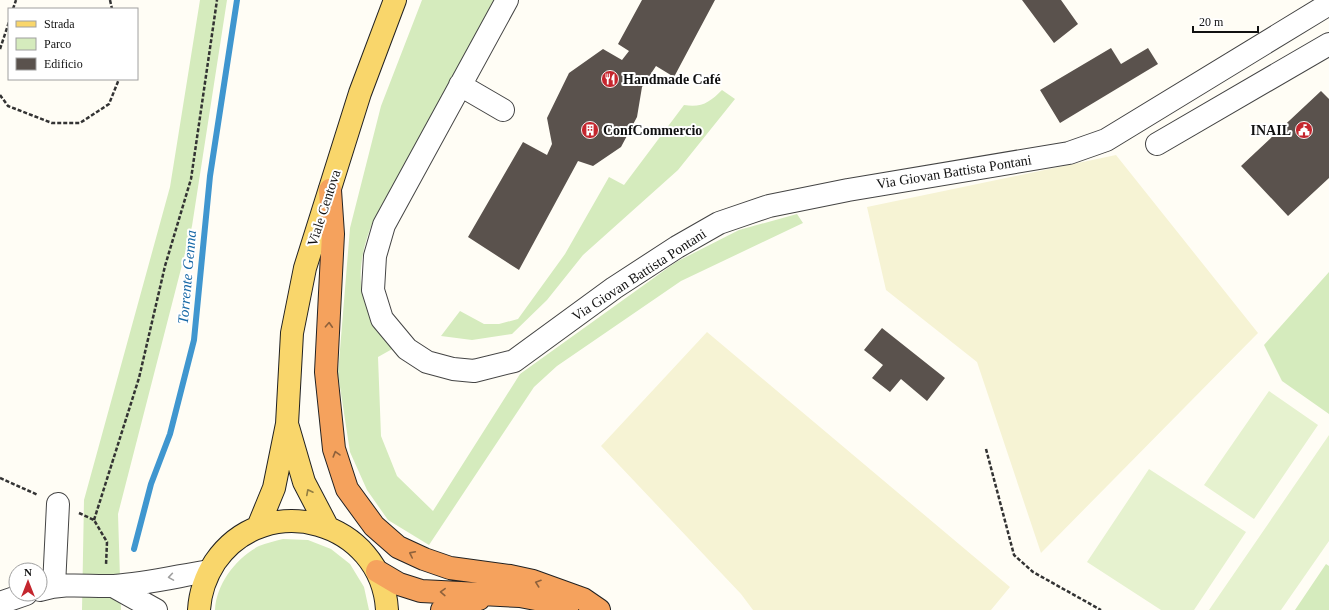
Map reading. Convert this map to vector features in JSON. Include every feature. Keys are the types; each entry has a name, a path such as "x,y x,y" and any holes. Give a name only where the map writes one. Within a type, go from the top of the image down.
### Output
{"highway":[{"path":"330,190 333,234 326,372 334,449 347,489 374,526 398,547 424,560 450,568 510,576 533,581 583,599 599,610"},
{"path":"377,571 399,584 421,591 520,596 552,602 569,610"},
{"path":"442,610 496,595"}],"main road":[{"name":"Viale Centova","path":"287,424 292,333 305,268 360,93 395,0"},
{"path":"287,424 304,482 327,526"},
{"path":"258,527 274,488 287,424"},
{"path":"199,610 200,598 209,571 222,553 238,538 258,527 281,522 304,521 327,526 347,537 364,552 377,571 386,596 387,610"}],"street":[{"name":"Via Giovan Battista Pontani","path":"507,0 384,225 375,256 373,290 382,319 407,349 426,362 453,370 474,371 514,361 614,288 677,246 719,223 776,204 848,190 1068,153 1106,140 1329,4"},
{"path":"1143,118 1161,150 1329,44"},
{"path":"460,85 503,110"},
{"path":"48,580 58,504"},
{"path":"48,588 82,584 109,577 209,571"},
{"path":"109,577 156,610"}],"path":[{"path":"109,577 107,542 94,520 139,378 165,266 191,179 217,0"},
{"path":"0,48 8,25"},
{"path":"0,95 8,106 52,123 80,122 109,104 119,80"},
{"path":"986,449 1014,555 1033,572 1101,610"},
{"path":"0,478 58,504"}],"shaded area":[{"path":"1116,155 1258,333 1041,553 977,362 886,290 867,207"},
{"path":"707,332 1010,587 991,610 753,610 741,594 601,446"}],"green space":[{"path":"200,0 227,0 192,226 118,514 121,610 82,610 84,500 170,187"},
{"path":"422,0 495,0 374,219 367,237 361,271 365,303 371,318 394,348 378,357 381,436 397,476 433,511 520,374 676,262 739,230 797,214 803,223 681,281 557,366 534,387 429,545 388,520 367,490 350,452 338,374 350,228 381,106"},
{"path":"722,90 735,99 678,170 583,255 547,300 512,334 472,340 441,336 460,311 484,324 499,324 518,319 565,254 609,177 624,185 684,105 701,105 714,98"},
{"path":"1329,272 1329,414 1282,381 1264,345"},
{"path":"1269,391 1318,425 1254,519 1204,485"},
{"path":"1329,435 1329,541 1281,610 1209,610"},
{"path":"1149,469 1246,532 1194,610 1161,610 1087,562"},
{"path":"283,539 308,540 331,549 350,564 364,587 369,610 215,610 216,600 223,581 235,565 243,557 259,546"},
{"path":"1326,564 1329,566 1329,610 1295,610"}],"building":[{"name":"ConfCommercio","path":"642,0 715,0 674,77 656,66 642,87 637,117 621,147 593,166 578,161 519,270 468,237 523,142 547,155 552,144 547,118 569,73 603,49 622,60 629,51 618,44"},
{"path":"1022,0 1061,0 1078,24 1054,43"},
{"path":"1111,48 1121,64 1148,48 1158,64 1060,123 1040,90"},
{"name":"INAIL","path":"1321,91 1329,99 1329,178 1288,216 1241,166"},
{"path":"882,328 945,378 927,401 901,379 890,392 872,378 883,365 864,350"}],"waterway":[{"name":"Torrente Genna","path":"134,549 151,484 170,434 194,340 210,176 237,0"}],"place":[{"name":"Handmade Café","path":"610,79"},
{"name":"ConfCommercio","path":"590,130"},
{"name":"INAIL","path":"1304,130"}]}
